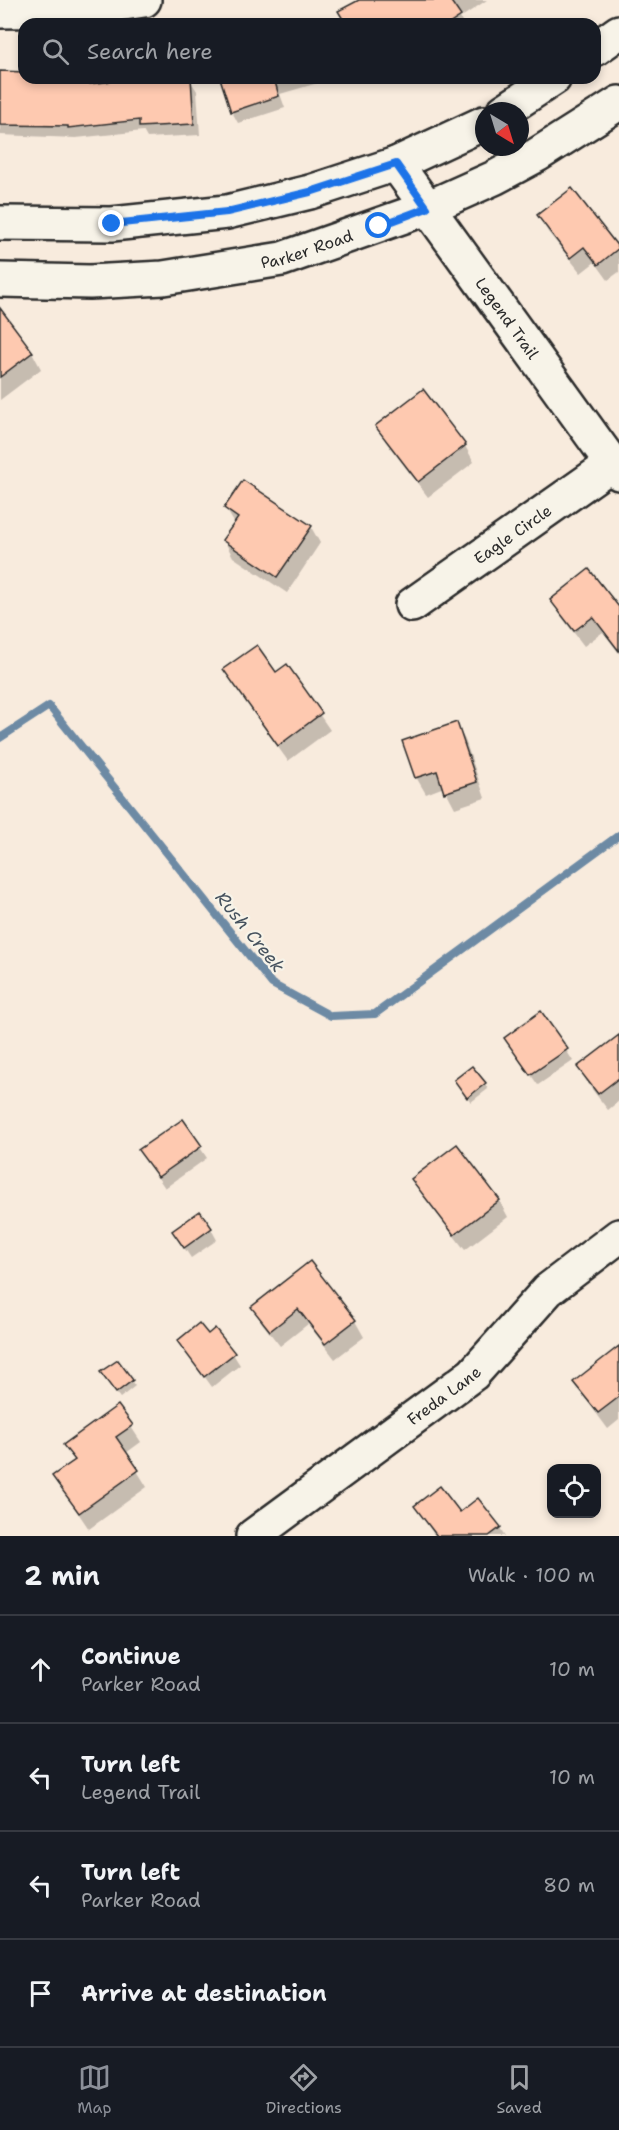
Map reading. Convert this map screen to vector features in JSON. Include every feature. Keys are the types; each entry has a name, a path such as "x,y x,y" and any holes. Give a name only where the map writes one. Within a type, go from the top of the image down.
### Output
{"main road":[{"path":"0,11 78,10 144,0"},
{"path":"601,45 619,32"},
{"path":"518,102 545,84"},
{"name":"Parker Road","path":"0,280 90,282 163,278 282,259 427,208 494,178 537,155 619,103"},
{"path":"0,223 112,224 227,212 310,192 396,164 475,127"},
{"name":"Legend Trail","path":"396,164 615,468"},
{"name":"Eagle Circle","path":"412,604 615,468"},
{"name":"Freda Lane","path":"252,1536 473,1374 548,1290 619,1236"}],"building":[{"path":"359,0 450,0 461,16 458,18 342,18 338,11"},
{"path":"0,71 18,72 18,84 191,84 194,124 139,127 139,120 68,128 68,126 0,125"},
{"path":"222,84 276,84 279,96 231,112"},
{"path":"572,188 619,248 598,265 584,247 570,258 537,215"},
{"path":"0,308 33,352 0,377"},
{"path":"423,389 466,445 418,482 375,426"},
{"path":"243,480 312,526 277,577 222,540 238,518 224,508"},
{"path":"589,569 619,607 619,651 593,617 574,631 550,600"},
{"path":"257,645 276,672 287,664 322,713 278,746 223,669"},
{"path":"457,722 477,782 444,793 437,771 415,778 402,741"},
{"path":"541,1011 568,1049 530,1075 504,1038"},
{"path":"619,1035 619,1078 598,1094 577,1067"},
{"path":"472,1066 486,1083 467,1098 454,1080"},
{"path":"183,1119 202,1146 158,1177 138,1150"},
{"path":"457,1144 500,1200 454,1235 411,1179"},
{"path":"200,1211 212,1228 184,1248 172,1231"},
{"path":"310,1261 356,1320 325,1344 298,1309 270,1331 251,1307"},
{"path":"199,1323 208,1334 215,1328 235,1353 204,1377 177,1341"},
{"path":"619,1346 619,1397 598,1413 573,1382"},
{"path":"118,1360 133,1380 116,1393 100,1372"},
{"path":"118,1405 133,1425 116,1437 139,1470 79,1513 52,1476 75,1460 63,1445"},
{"path":"440,1486 460,1512 478,1498 501,1527 489,1536 437,1536 414,1506"}],"waterway":[{"name":"Rush Creek","path":"0,738 49,706 272,984 331,1016 375,1014 619,835"}],"route":[{"path":"112,224 227,212 310,192 396,164 427,208 379,226"}]}
